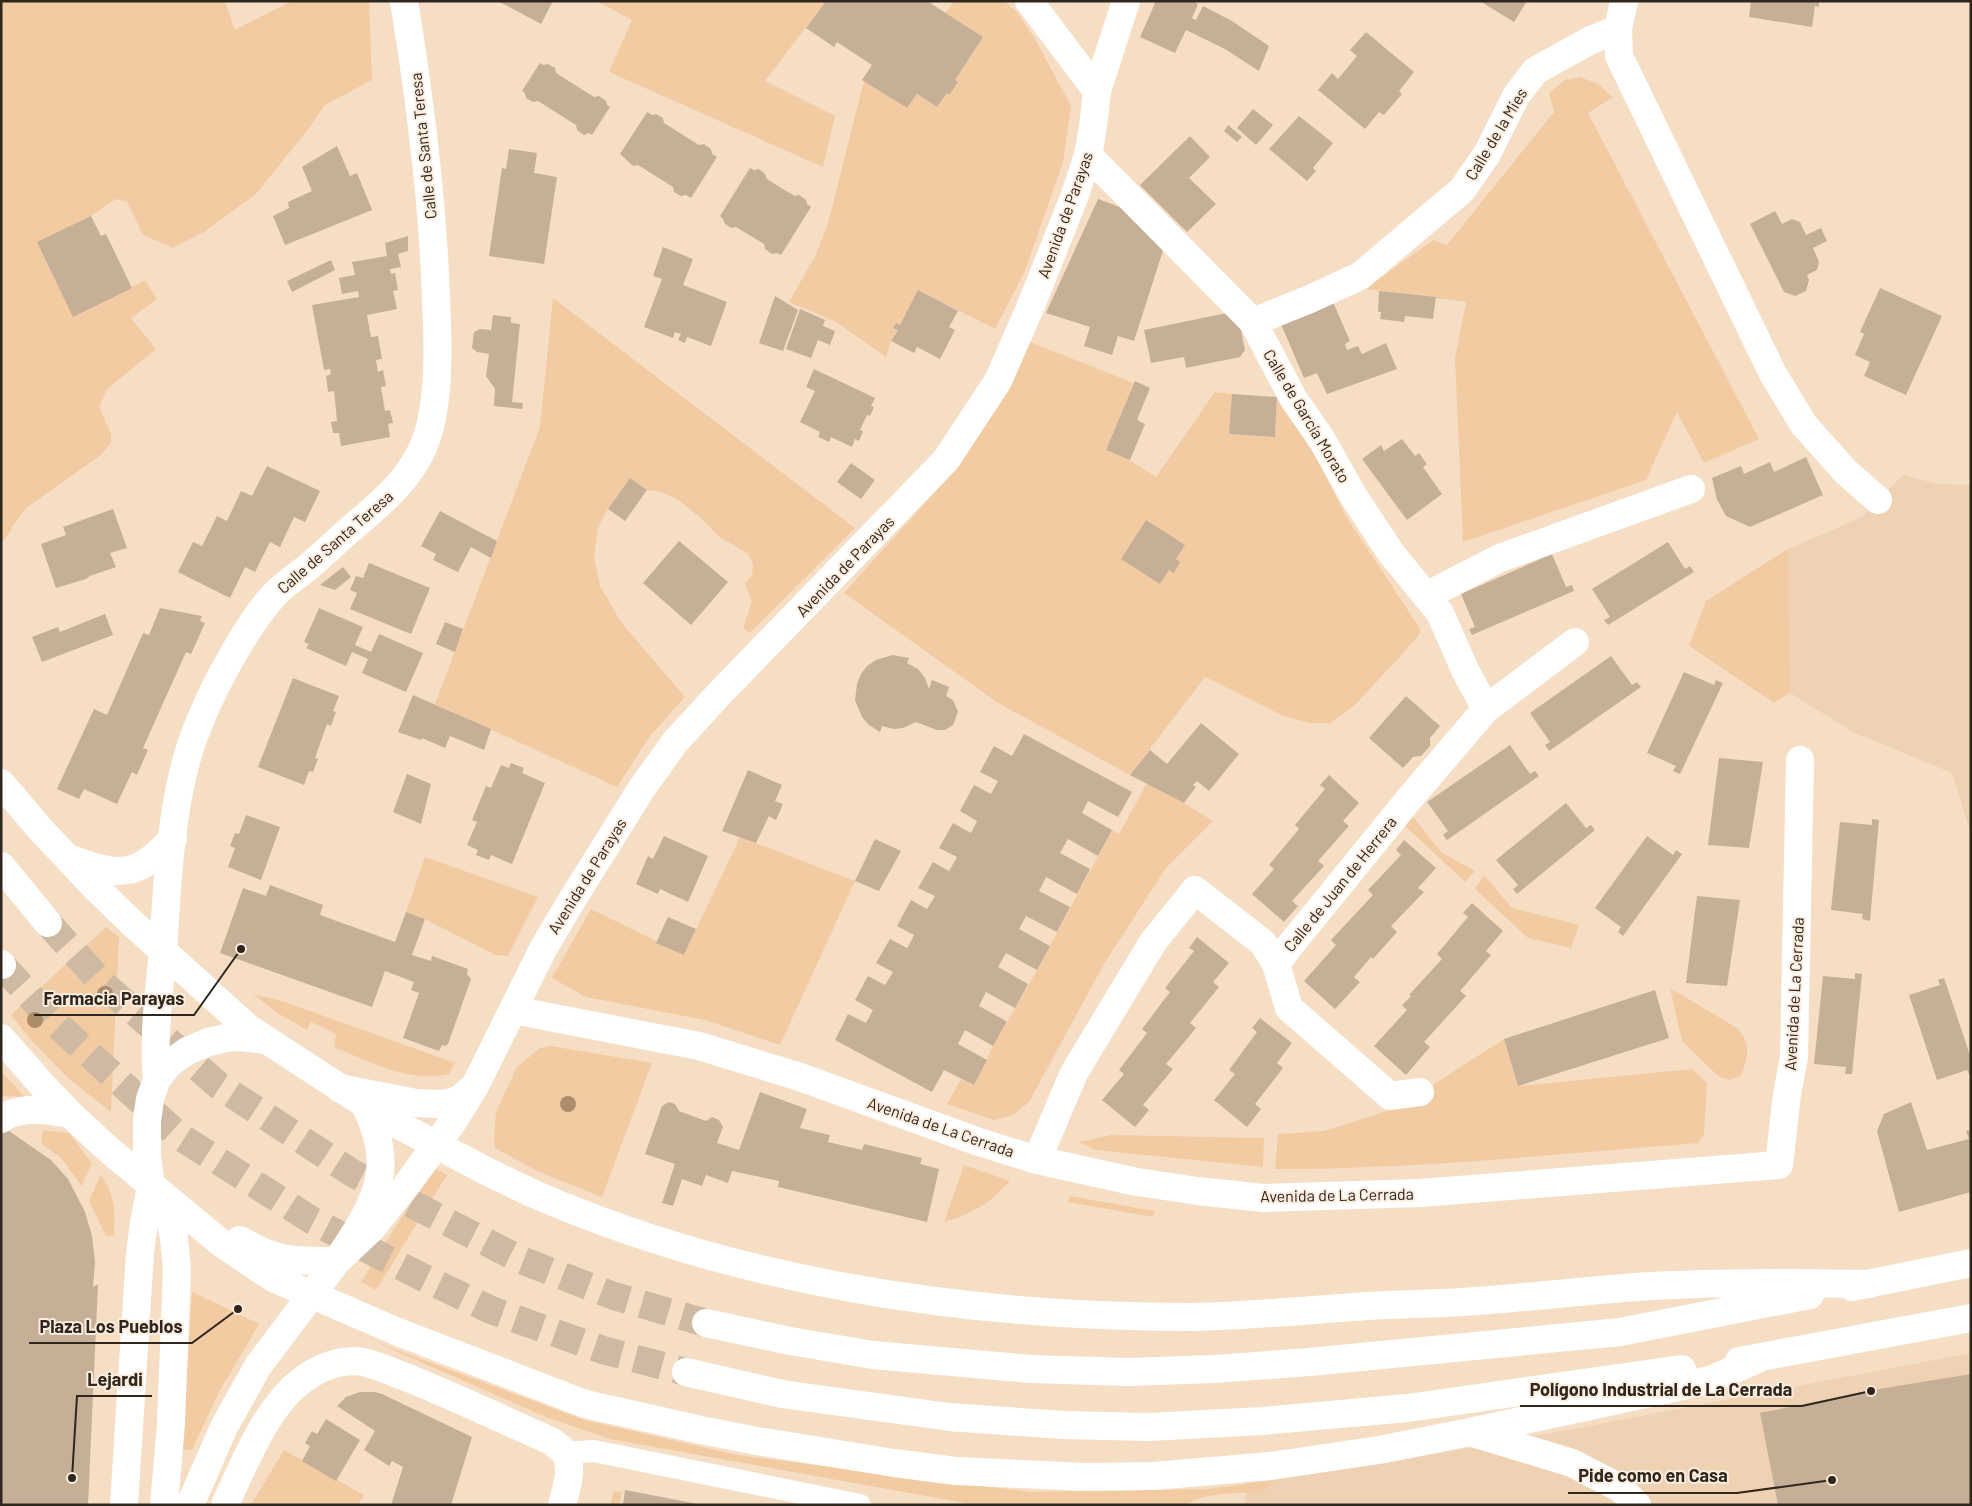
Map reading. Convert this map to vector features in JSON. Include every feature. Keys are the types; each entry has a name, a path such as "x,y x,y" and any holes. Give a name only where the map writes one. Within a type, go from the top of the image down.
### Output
{"main road":[{"name":"Calle de Santa Teresa","path":"157,1079 155,1043 173,838 182,778 205,710 227,665 252,623 277,592 306,569 396,488 414,463 428,434 434,397 438,338 436,277 420,104 404,1"},
{"path":"1029,1 1097,91"},
{"name":"Avenida de Parayas","path":"337,1260 372,1228 437,1146 475,1086 543,950 572,900 642,788 675,742 720,693 946,460 998,381 1030,308 1075,195 1088,155 1097,91 1126,1"},
{"path":"1624,1 1618,29 1620,56 1773,374 1804,426 1846,472 1878,500"},
{"name":"Calle de la Mies","path":"1253,322 1360,276 1462,190 1487,154 1516,96 1535,71 1589,41 1618,29"},
{"name":"Calle de García Morato","path":"1088,155 1253,322 1293,398 1322,440 1354,497 1391,553 1440,613 1486,709"},
{"path":"1426,596 1500,558 1691,489"},
{"name":"Calle de Juan de Herrera","path":"1038,1160 1074,1073 1152,942 1196,890 1263,943 1276,964 1410,798 1486,709 1576,642"},
{"name":"Avenida de La Cerrada","path":"513,1010 699,1046 800,1077 979,1142 1038,1160 1137,1182 1263,1198 1420,1192 1779,1165 1787,1094 1794,1057 1800,760"},
{"path":"1,784 112,905 234,1016 265,1040 365,1105 437,1146 534,1194 652,1239 760,1269 932,1300 1052,1312 1196,1317 1461,1302 1650,1286 1781,1283 1870,1284"},
{"path":"67,857 104,870 120,871 133,869 151,861 173,838"},
{"path":"1,866 48,923"},
{"path":"1276,964 1288,1008 1390,1096 1420,1092"},
{"path":"164,1505 171,1424 177,1270 170,1219 152,1187 147,1156 147,1121 150,1099 157,1079 168,1064 187,1051 209,1042 226,1038 240,1037 265,1040"},
{"path":"1,1038 70,1114 152,1187 221,1243 273,1278 398,1332 585,1404 756,1441 894,1464 956,1470 1085,1477 1154,1476 1271,1466 1379,1450 1710,1380 1758,1358"},
{"path":"339,1088 416,1103 435,1104 448,1103 460,1098 475,1086"},
{"path":"190,1505 224,1427 258,1366 337,1260 364,1218 376,1194 381,1155 377,1133 365,1105"},
{"path":"1,1119 27,1111 45,1110 70,1114"},
{"path":"124,1505 140,1253 152,1187"},
{"path":"178,1207 268,1254 305,1260 337,1260"},
{"path":"706,1323 790,1341 873,1355 971,1364 1030,1369 1128,1372 1214,1369 1319,1361 1620,1332 1971,1264"},
{"path":"686,1372 782,1394 949,1417 1063,1425 1149,1427 1262,1421 1408,1408 1758,1358 1971,1318"},
{"path":"225,1505 249,1453 271,1416 288,1394 300,1382 320,1369 344,1361 368,1363 440,1390 553,1442 565,1453 569,1477 562,1505"},
{"path":"1470,1432 1572,1463 1620,1488 1637,1505"}],"lane":[{"path":"565,1453 594,1451 860,1505"}],"shaded area":[{"path":"1,1 225,1 235,30 292,1 369,1 372,80 325,105 310,127 256,194 204,232 173,248 143,235 127,202 116,199 91,216 73,317 145,280 157,299 131,318 156,349 107,389 99,407 111,434 111,443 101,455 26,508 6,538 1,542"},
{"path":"596,1 826,1 765,81 835,116 823,167 609,72 632,20"},
{"path":"955,1 1004,1 1017,12 1035,39 1071,106 1063,162 1025,271 995,329 919,291 891,341 886,357 836,322 789,302 814,258 827,227 864,81 907,108 917,94 937,107 983,37 945,13"},
{"path":"1580,77 1598,84 1613,97 1588,113 1759,439 1704,463 1677,412 1646,480 1463,542 1455,358 1466,302 1365,289 1433,240 1447,245 1554,112 1549,93 1565,80"},
{"path":"553,298 855,528 750,633 743,628 752,602 745,583 752,575 753,565 748,554 718,536 703,520 680,501 662,492 647,490 630,478 598,527 594,557 600,586 621,622 685,697 650,736 617,787 435,704 540,427"},
{"path":"1030,342 1134,383 1106,450 1130,460 1156,477 1215,392 1232,394 1230,434 1275,437 1277,397 1301,428 1347,518 1421,630 1416,639 1355,705 1331,723 1309,723 1281,715 1205,677 1130,775 998,703 844,593 952,473"},
{"path":"1903,475 1939,484 1971,485 1971,835 1952,773 1853,732 1790,693 1788,549 1862,517"},
{"path":"1788,549 1790,693 1774,703 1689,646 1706,601"},
{"path":"1147,783 1213,821 1166,868 1104,964 1029,1102 1013,1115 994,1120 947,1104 961,1079 974,1085 993,1046 1037,970 1112,830 1119,834"},
{"path":"1411,814 1441,852 1475,871 1465,882 1403,824"},
{"path":"740,837 855,881 780,1045 705,1020 586,997 552,978 591,909 684,955"},
{"path":"425,857 538,897 508,956 495,955 425,919 406,912"},
{"path":"1484,875 1512,908 1579,925 1571,948 1528,938 1475,889"},
{"path":"106,927 119,937 111,1112 69,1079 30,1039 11,1015"},
{"path":"1670,988 1737,1028 1742,1034 1747,1045 1747,1057 1741,1076 1729,1080 1718,1076 1682,1041"},
{"path":"253,994 279,1000 455,1063 449,1074 434,1076 419,1076 375,1065 334,1047 336,1034 311,1022 307,1030 279,1014"},
{"path":"1504,1039 1518,1086 1692,1069 1707,1083 1704,1134 1698,1143 1539,1156 1434,1164 1275,1169 1278,1134 1324,1131 1397,1108"},
{"path":"551,1046 652,1063 602,1197 537,1171 495,1148 496,1112 517,1067 540,1048"},
{"path":"1,1071 25,1097 1,1096"},
{"path":"43,1130 69,1133 92,1163 81,1186 62,1159 41,1143"},
{"path":"1111,1135 1264,1138 1263,1167 1095,1150 1079,1142"},
{"path":"964,1165 1010,1181 995,1196 980,1207 944,1222"},
{"path":"433,1167 447,1175 376,1290 361,1282"},
{"path":"101,1175 110,1190 114,1204 114,1236 106,1236 89,1201"},
{"path":"1070,1196 1155,1211 1153,1217 1068,1202"},
{"path":"192,1292 259,1324 218,1394 192,1450 182,1449"},
{"path":"373,1341 584,1420 737,1455 1031,1492 1208,1489 1275,1480 1263,1492 1212,1495 1186,1505 976,1505 610,1439 546,1417"},
{"path":"1971,1353 1971,1505 1245,1505 1246,1481 1389,1462"},
{"path":"284,1450 364,1495 358,1505 251,1505"},
{"path":"614,1491 622,1492 619,1505 610,1505"}],"building":[{"path":"498,1 553,1 541,24"},
{"path":"826,1 927,1 983,37 955,80 958,82 937,107 917,94 907,108 862,80 872,65 837,42 834,47 806,28"},
{"path":"1156,1 1193,1 1198,4 1192,18 1196,20 1203,6 1232,21 1269,46 1259,71 1225,49 1186,30 1175,53 1140,37"},
{"path":"1484,1 1527,1 1514,22 1483,3"},
{"path":"1751,1 1819,1 1819,7 1815,6 1812,27 1749,17"},
{"path":"1366,32 1414,72 1399,91 1402,94 1384,115 1379,112 1365,129 1318,90 1332,73 1338,79 1357,56 1350,50"},
{"path":"540,63 543,65 548,64 555,68 556,73 594,97 599,96 606,101 610,107 592,135 589,133 584,135 577,130 576,125 538,101 533,102 526,98 525,93 522,91"},
{"path":"1253,109 1273,125 1256,145 1237,128"},
{"path":"647,112 663,118 664,123 699,145 704,144 717,157 691,198 674,192 673,187 638,165 633,166 620,154"},
{"path":"1299,116 1333,143 1313,168 1316,171 1307,181 1269,149"},
{"path":"1228,125 1242,137 1237,142 1224,131"},
{"path":"1190,136 1210,157 1189,178 1216,204 1187,232 1140,185"},
{"path":"337,146 350,176 357,173 372,210 285,245 273,216 289,208 288,202 312,191 302,167"},
{"path":"509,149 537,153 534,173 557,177 544,264 489,256 502,168 506,169"},
{"path":"750,168 754,170 759,169 765,174 767,179 795,196 799,195 811,207 781,255 777,253 772,254 765,249 764,244 736,227 731,228 725,224 720,216"},
{"path":"1098,199 1139,214 1166,241 1134,341 1118,336 1112,355 1084,346 1090,327 1046,313"},
{"path":"1775,211 1782,224 1792,219 1800,222 1806,235 1821,228 1827,241 1813,248 1819,262 1817,270 1807,275 1809,280 1806,291 1795,296 1784,292 1750,224"},
{"path":"91,216 101,236 106,234 132,288 73,317 37,242"},
{"path":"408,236 408,251 398,254 401,267 390,269 391,274 395,273 398,290 393,291 397,309 367,315 371,337 378,336 382,359 376,360 378,372 383,370 386,386 381,387 385,411 390,410 393,423 388,424 390,437 341,446 339,433 333,433 331,422 337,421 334,391 328,392 326,376 331,374 330,369 324,370 312,305 359,297 358,291 342,294 339,278 355,275 352,262 387,256 385,243"},
{"path":"663,247 693,259 683,285 727,302 711,346 687,337 685,343 678,340 681,334 675,332 673,338 644,327 662,279 653,276"},
{"path":"331,260 335,270 292,292 287,281"},
{"path":"1880,288 1942,316 1906,395 1864,376 1870,362 1855,355 1864,334 1860,332"},
{"path":"918,290 958,311 949,327 955,330 940,359 917,347 914,353 891,341 898,330 893,328 896,323 900,325"},
{"path":"1379,291 1436,297 1433,319 1405,316 1404,322 1380,319 1381,312 1378,312"},
{"path":"775,296 798,310 783,351 759,343"},
{"path":"1333,302 1350,341 1345,344 1347,350 1358,346 1362,354 1386,343 1397,369 1327,394 1317,373 1304,378 1281,324"},
{"path":"800,309 825,320 823,326 835,331 830,345 818,340 811,358 786,349"},
{"path":"1237,311 1245,350 1240,357 1186,368 1184,357 1151,363 1144,330"},
{"path":"493,315 511,317 511,323 520,324 512,402 523,403 522,409 494,406 495,389 486,376 489,354 477,352 472,348 474,332 480,329 491,330"},
{"path":"814,369 875,398 871,406 874,407 870,416 867,415 860,430 863,431 859,441 855,439 852,447 831,437 829,442 818,437 820,432 800,422 815,391 806,387"},
{"path":"1135,381 1150,388 1137,420 1145,424 1130,460 1106,450"},
{"path":"1232,394 1277,397 1275,437 1229,434"},
{"path":"1402,439 1415,456 1419,453 1427,464 1423,467 1442,494 1407,520 1362,459 1381,445 1384,451"},
{"path":"1806,457 1823,495 1750,527 1726,516 1717,500 1712,478 1741,466 1744,474 1770,462 1774,472"},
{"path":"851,463 875,480 861,499 837,482"},
{"path":"267,466 320,491 305,522 294,517 280,547 270,542 255,572 245,567 230,598 178,572 193,542 202,546 217,516 227,521 241,491 252,496"},
{"path":"630,478 647,490 625,521 608,509"},
{"path":"113,509 127,548 110,553 116,567 56,588 41,544 66,535 63,527"},
{"path":"440,511 497,541 491,558 471,547 458,572 433,560 436,554 421,546"},
{"path":"1146,520 1185,545 1176,559 1180,562 1174,573 1169,570 1160,584 1121,559"},
{"path":"679,541 728,582 691,625 643,583"},
{"path":"1668,542 1685,569 1690,566 1694,572 1608,625 1604,620 1610,617 1592,589"},
{"path":"1552,554 1566,587 1572,585 1574,591 1472,635 1469,629 1475,627 1461,594"},
{"path":"369,563 430,588 411,634 350,609 357,593 350,590 356,576 363,578"},
{"path":"343,567 351,577 335,590 320,585"},
{"path":"160,608 202,616 200,621 205,623 191,654 186,652 143,748 148,750 137,775 132,772 117,804 84,789 79,799 57,789 94,709 107,715 143,633 149,635"},
{"path":"319,608 363,627 355,645 371,652 379,634 423,653 406,692 362,673 368,659 352,652 346,666 306,648 309,644 304,642"},
{"path":"105,614 113,635 42,662 32,637 58,627 60,632"},
{"path":"445,622 463,629 455,652 436,644"},
{"path":"893,655 909,658 907,663 918,669 925,678 929,689 932,680 949,687 946,696 953,700 958,712 953,725 945,730 937,730 916,722 903,728 894,729 882,726 880,732 869,725 862,717 855,700 857,684 861,674 867,666 876,660"},
{"path":"1611,656 1632,685 1637,682 1641,687 1549,751 1545,745 1550,742 1530,713"},
{"path":"1684,672 1714,685 1716,680 1723,683 1680,774 1673,771 1676,766 1647,753"},
{"path":"293,678 339,696 333,711 336,712 331,726 327,724 315,758 318,759 313,772 309,771 304,785 258,767"},
{"path":"413,695 491,729 484,750 450,736 445,748 422,738 421,740 398,732"},
{"path":"1406,696 1440,726 1430,738 1430,746 1421,756 1413,757 1403,768 1369,738"},
{"path":"1201,723 1239,754 1209,791 1197,781 1193,785 1196,787 1184,803 1130,775 1150,750 1167,764"},
{"path":"1024,734 1132,792 1118,817 1088,801 1082,813 1112,830 1098,856 1068,839 1060,853 1090,869 1077,894 1046,877 1039,891 1070,907 1057,932 1026,916 1019,929 1050,946 1037,970 1006,953 998,967 1028,984 1015,1008 986,992 979,1006 1006,1021 993,1046 965,1030 958,1044 987,1060 974,1085 944,1070 932,1092 835,1040 848,1014 866,1023 873,1010 855,1000 868,976 885,985 893,972 876,963 890,939 907,948 909,945 914,935 897,926 911,900 927,909 935,896 918,888 933,862 949,871 957,857 939,848 953,823 971,833 977,821 960,811 974,785 991,794 998,781 980,772 994,746 1012,756"},
{"path":"1510,745 1530,774 1535,771 1539,776 1447,840 1443,835 1448,831 1427,802"},
{"path":"1719,758 1763,762 1749,848 1708,845"},
{"path":"511,763 524,768 522,773 545,783 512,864 491,855 489,860 476,855 478,850 467,845 477,822 472,820 486,786 491,788 501,765 509,768"},
{"path":"748,770 782,785 775,801 783,804 776,820 769,816 756,843 722,831"},
{"path":"407,774 431,784 421,824 393,812"},
{"path":"1329,775 1359,803 1343,821 1349,826 1318,861 1324,866 1292,901 1298,906 1284,922 1252,894 1274,869 1269,865 1299,829 1295,825 1325,789 1320,785"},
{"path":"1566,803 1586,828 1591,825 1595,830 1517,894 1513,889 1518,885 1496,860"},
{"path":"246,815 280,827 261,880 228,867 235,848 230,846 235,833 239,834"},
{"path":"1872,819 1879,820 1870,921 1862,919 1863,914 1831,910 1840,822 1872,825"},
{"path":"664,836 708,856 688,902 660,889 658,894 636,884 648,856 653,859"},
{"path":"1647,836 1673,855 1676,850 1682,854 1623,936 1618,932 1621,927 1595,908"},
{"path":"875,839 901,851 879,891 855,881"},
{"path":"1404,840 1436,868 1418,888 1424,892 1391,926 1397,932 1373,959 1371,957 1354,977 1360,982 1335,1009 1304,981 1336,945 1331,940 1373,895 1368,890 1401,855 1396,850"},
{"path":"270,885 323,905 320,915 395,942 406,912 425,919 412,955 431,961 432,956 468,969 467,974 471,979 448,1044 442,1045 439,1051 403,1038 419,993 411,990 414,982 385,971 372,1007 220,953 243,888 266,896"},
{"path":"1697,896 1740,900 1727,986 1686,983"},
{"path":"1472,903 1503,931 1486,951 1491,955 1460,991 1466,996 1424,1042 1430,1047 1406,1075 1374,1046 1407,1010 1402,1005 1411,996 1409,995 1442,959 1437,954 1468,917 1463,913"},
{"path":"668,917 696,929 684,955 656,943"},
{"path":"1197,937 1229,963 1213,982 1219,987 1190,1023 1196,1028 1166,1064 1173,1069 1143,1105 1149,1110 1135,1127 1102,1100 1124,1074 1119,1070 1147,1033 1142,1029 1170,992 1165,988 1194,951 1189,948"},
{"path":"1855,973 1862,974 1852,1074 1845,1074 1846,1067 1814,1064 1823,976 1855,979"},
{"path":"1944,978 1971,1058 1971,1078 1967,1070 1937,1080 1909,995 1940,985 1938,980"},
{"path":"1655,990 1669,1038 1518,1086 1504,1039"},
{"path":"1260,1018 1292,1043 1277,1063 1283,1068 1255,1104 1261,1109 1247,1127 1214,1100 1235,1074 1229,1070 1257,1032 1252,1028"},
{"path":"760,1092 807,1109 800,1128 830,1135 828,1142 862,1150 864,1144 922,1158 920,1164 939,1169 927,1222 778,1187 779,1181 732,1171 728,1183 706,1175 702,1186 682,1179 673,1206 662,1203 675,1164 645,1154 662,1106 669,1102 675,1104 679,1111 706,1121 712,1117 719,1120 723,1127 717,1143 739,1150"},
{"path":"1911,1102 1927,1150 1969,1139 1966,1131 1971,1130 1971,1192 1899,1212 1877,1131 1884,1114"},
{"path":"6,1129 51,1160 68,1179 85,1212 92,1236 95,1262 93,1287 98,1284 88,1505 1,1505 1,1136"},
{"path":"1971,1374 1971,1505 1778,1505 1760,1413 1873,1390"},
{"path":"360,1392 382,1394 472,1437 451,1505 391,1505 403,1467 392,1461 389,1466 364,1450 375,1431 337,1406 346,1397"},
{"path":"326,1419 360,1440 336,1481 302,1461 310,1446 305,1443 312,1431 317,1434"},
{"path":"625,1490 698,1504 698,1505 623,1505"}],"tunnel":[{"path":"48,923 102,983 218,1085 354,1174 521,1260 614,1296 706,1323"},
{"path":"2,965 51,1019 179,1136 313,1221 491,1310 603,1350 686,1372"}],"place":[{"name":"Farmacia Parayas","path":"241,949"},
{"name":"Plaza Los Pueblos","path":"238,1309"},
{"name":"Polígono Industrial de La Cerrada","path":"1871,1391"},
{"name":"Lejardi","path":"72,1478"},
{"name":"Pide como en Casa","path":"1832,1480"}]}
